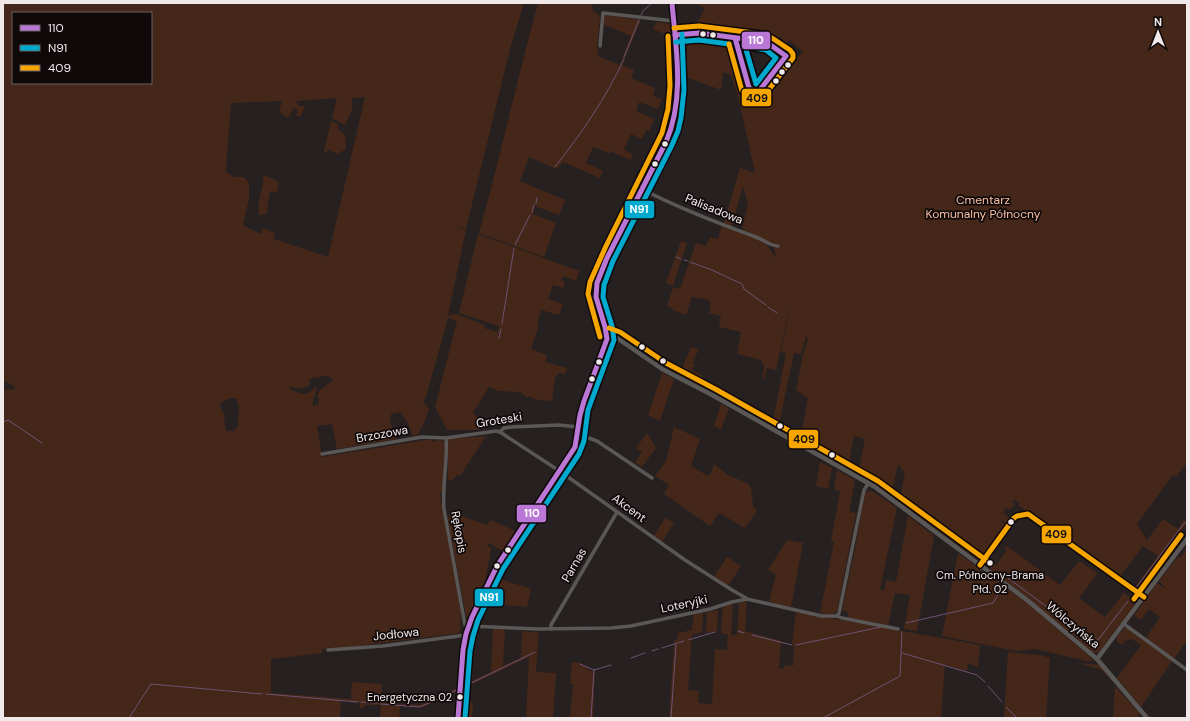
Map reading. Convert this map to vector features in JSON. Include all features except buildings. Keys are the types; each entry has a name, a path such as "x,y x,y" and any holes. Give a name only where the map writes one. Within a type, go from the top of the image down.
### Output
{"main road":[{"path":"458,718 463,650 468,627 495,571 575,447 581,408 607,335 597,303 596,289 606,260 669,136 672,125 678,80 672,3"}],"street":[{"path":"600,46 603,13 674,21"},
{"name":"Palisadowa","path":"642,189 693,212 762,239 773,246 778,246"},
{"name":"Wólczyńska","path":"607,335 617,338 662,369 714,396 880,491 1027,600 1097,659 1147,718"},
{"name":"Groteski","path":"446,438 496,431 500,432 506,427 559,425 578,427"},
{"name":"Akcent","path":"500,432 685,560 747,599"},
{"path":"578,434 597,441 652,478"},
{"name":"Brzozowa","path":"322,454 422,437 446,438"},
{"name":"Rękopis","path":"446,438 444,509 465,625 468,627"},
{"path":"837,616 839,613 864,490 868,484"},
{"name":"Parnas","path":"550,629 617,512"},
{"path":"1097,659 1187,539"},
{"name":"Loteryjki","path":"468,627 602,629 631,626 710,609 747,599 822,616 837,616 898,629"},
{"path":"1124,624 1187,670"},
{"name":"Jodłowa","path":"328,650 383,646 466,635"}],"green space":[{"path":"3,3 524,3 510,49 466,229 458,226 466,230 448,315 456,314 485,325 484,328 497,332 499,326 459,313 478,234 579,271 576,281 563,276 561,280 565,282 563,288 553,285 548,299 563,304 559,315 541,310 537,324 539,325 531,349 547,355 545,362 567,368 565,374 559,373 555,378 552,400 546,401 540,399 539,401 529,396 528,398 520,392 498,391 489,387 473,413 479,418 478,430 447,430 435,407 457,321 448,318 426,397 423,401 429,409 424,423 417,435 414,436 401,412 391,414 390,422 396,439 337,449 332,424 317,426 322,457 431,439 433,442 437,440 444,441 443,491 440,494 461,611 460,633 334,649 322,649 322,653 271,659 271,693 351,699 352,682 382,684 381,702 419,705 457,688 457,691 423,707 400,706 399,718 380,718 381,705 364,705 364,708 360,708 360,703 341,701 340,718 3,718 3,392 7,389 13,390 15,387 3,380","holes":["365,97 328,257 274,239 275,233 263,228 260,234 243,225 249,198 249,183 244,177 235,177 226,172 231,103 282,101 279,112 288,118 294,108 298,110 296,116 301,116 305,106 299,106 296,101 337,98 332,118 345,125 352,110 352,98","326,376 331,377 333,380 320,390 317,396 319,399 318,405 313,406 313,400 317,387 306,394 298,393 289,388 291,386 302,388 310,385 309,380 312,378","231,398 236,398 239,407 238,426 234,431 227,431 224,423 224,414 220,404"]},
{"path":"538,3 592,3 593,11 600,16 597,51 599,51 597,56 620,65 631,36 603,24 603,18 606,15 641,20 622,65 634,70 631,78 655,88 653,96 662,99 658,109 639,102 636,111 654,119 649,131 646,130 642,139 631,134 624,149 633,155 630,160 610,151 609,153 593,147 586,163 603,171 600,178 563,162 557,169 529,157 520,181 565,200 559,215 535,206 533,214 556,223 544,257 479,233"},
{"name":"Cmentarz Komunalny Północny","path":"694,3 1187,3 1187,463 1176,477 1173,475 1137,524 1147,540 1163,519 1178,529 1184,520 1187,523 1135,592 1133,590 1158,556 1143,546 1118,579 1018,505 1020,503 1014,499 1012,502 1015,504 1010,510 1006,508 1003,513 1012,520 1008,525 1002,520 1001,521 1007,527 982,563 899,502 905,473 898,464 891,496 858,474 865,439 854,436 848,468 800,442 808,398 796,390 803,355 808,339 806,336 801,354 794,353 778,429 772,426 786,353 781,352 789,310 776,370 767,368 764,379 762,379 764,367 761,360 737,354 741,332 719,327 721,316 709,313 711,303 708,302 709,300 692,297 686,315 672,310 673,308 667,306 673,287 680,289 696,243 706,246 710,237 718,239 722,225 764,241 776,258 773,242 768,242 742,229 748,204 743,186 732,226 724,223 740,168 755,173 738,96 731,75 723,72 721,90 681,75 679,66 682,59 684,59 683,57 691,37 687,37 679,57 677,43 682,37 697,36 732,41 734,43 747,91 750,95 755,96 765,94 769,88 771,89 770,87 775,80 777,82 781,79 798,56 799,57 803,52 789,40 787,43 779,37 775,42 771,39 730,33 697,31 700,25 695,31 692,31 691,26 696,26 705,8"},
{"path":"656,22 671,24 672,37 653,29"},
{"path":"331,121 338,124 338,129 345,135 346,149 337,154 328,149 327,152 324,152"},
{"path":"264,175 279,182 277,192 270,192 267,214 259,215 259,205"},
{"path":"681,241 687,243 673,286 666,283"},
{"path":"691,347 699,349 692,363 695,364 692,370 703,376 698,385 679,375"},
{"path":"662,373 674,379 660,421 648,415"},
{"path":"721,404 729,408 721,430 714,426"},
{"path":"674,427 700,439 691,466 708,476 711,473 714,464 728,475 749,484 749,487 751,487 753,506 757,511 745,528 719,513 710,526 664,494 669,485 655,476 666,461"},
{"path":"647,433 656,448 642,467 635,462 642,452 636,448"},
{"path":"486,436 460,476 458,474 453,480 449,481 448,439"},
{"path":"820,462 832,468 828,489 816,486"},
{"path":"837,470 855,480 849,512 856,513 837,611 831,615 820,613 834,542 831,541 840,491 834,489"},
{"path":"872,491 897,508 880,590 884,590 886,580 896,582 908,516 934,536 917,631 904,629 910,595 895,593 888,625 848,618 848,612 842,610 855,550 865,492"},
{"path":"450,512 487,525 491,520 517,532 503,551 488,543 487,545 491,548 486,579 468,617 466,616 448,520"},
{"path":"665,518 674,523 662,542 654,536"},
{"path":"787,540 803,543 791,607 769,602 776,575 768,570"},
{"path":"1007,546 1060,585 1078,562 1081,562 1096,572 1097,574 1079,598 1105,617 1123,594 1121,593 1124,593 1134,601 1134,606 1099,652 1094,653 1081,643 1075,635 1071,635 991,570 990,567 993,564 996,565 1007,550 1004,548"},
{"path":"1187,547 1187,640 1174,659 1146,638 1160,617 1149,609 1141,620 1134,616 1157,583 1164,588 1165,587 1159,581 1178,557 1181,557"},
{"path":"958,553 1027,603 1093,661 1087,661 1035,649 1016,651 942,636"},
{"path":"727,557 741,566 728,586 714,577"},
{"path":"496,578 529,588 531,590 527,607 483,603"},
{"path":"747,601 745,631 781,641 779,668 784,669 784,665 793,666 794,647 792,644 796,612 980,645 978,667 968,663 967,671 945,665 941,718 669,718 674,641 677,640 678,633 692,630 694,613 702,612 702,632 692,635 688,690 699,691 698,703 712,704 715,649 727,650 728,634 722,634 721,627 723,607 733,604 731,635 737,635 739,603"},
{"path":"718,610 717,631 706,633 706,612"},
{"path":"1125,627 1172,661 1141,707 1117,678 1141,645 1132,639 1125,641 1122,645 1117,641 1117,637"},
{"path":"471,628 475,628 472,681 491,672 493,629 505,629 503,666 521,658 522,631 539,633 536,672 556,673 553,718 526,718 529,657 466,687 465,696 469,702 473,702 472,718 462,718 466,648"},
{"path":"1008,652 1040,655 1050,658 1046,718 1004,718"},
{"path":"572,662 580,663 591,671 595,671 593,718 570,718 573,684 570,684"},
{"path":"1082,663 1100,665 1115,686 1102,670"},
{"path":"1115,686 1139,713 1139,718 1113,718"}],"waterway":[{"path":"641,15 643,11 652,3"},
{"path":"624,57 639,20"},
{"path":"555,167 592,115 609,88 624,59"},
{"path":"536,203 537,198"},
{"path":"532,212 534,205"},
{"path":"515,245 530,215"},
{"path":"502,324 514,248"},
{"path":"676,257 681,259"},
{"path":"684,260 688,261"},
{"path":"690,262 712,270 742,284 744,289 766,305"},
{"path":"768,307 777,313"},
{"path":"499,338 501,329"},
{"path":"3,422 8,420 42,443"},
{"path":"1135,589 1185,522"},
{"path":"1008,578 1093,641 1098,640 1128,601"},
{"path":"906,623 993,603 1002,588"},
{"path":"796,645 881,627"},
{"path":"738,631 744,633"},
{"path":"688,640 715,632"},
{"path":"823,718 900,676 902,632"},
{"path":"752,635 792,645"},
{"path":"662,648 684,641"},
{"path":"671,718 676,645"},
{"path":"652,651 658,649"},
{"path":"463,687 535,652"},
{"path":"631,658 645,653"},
{"path":"902,653 977,675 985,682"},
{"path":"580,664 594,670 611,665"},
{"path":"591,718 594,670"},
{"path":"129,718 151,684 262,694"},
{"path":"988,686 1002,702"},
{"path":"381,704 420,707 457,690"},
{"path":"266,694 358,702"},
{"path":"361,702 378,703"},
{"path":"1006,707 1017,718"}],"transit line":[{"name":"110","path":"458,718 463,650 466,634 472,617 497,566 575,447 580,415 584,401 607,339 596,297 597,283 607,258 666,142 672,125 676,108 678,73 672,3"},
{"name":"409","path":"674,28 699,26 762,34 772,38 790,50 793,54 793,58 764,96 758,98 752,97 742,91 729,44"},
{"name":"110","path":"675,35 699,33 760,41 769,44 786,56 759,91 754,91 749,88 735,38"},
{"name":"N91","path":"465,718 470,651 478,620 503,569 579,454 584,441 588,410 614,340 612,326 603,297 604,285 613,261 678,131 684,90 682,34"},
{"name":"409","path":"600,337 588,294 590,282 606,246 662,133 668,109 670,86 668,36"},
{"name":"N91","path":"676,42 699,40 729,44"},
{"name":"N91","path":"745,46 766,50 776,58 756,84 745,46"},
{"name":"409","path":"609,328 620,332 666,363 717,390 878,481 990,563"},
{"name":"409","path":"980,565 1014,518 1028,514 1144,597"},
{"name":"409","path":"1134,599 1181,535"}],"place":[{"name":"Cm. Północny-Brama Płd. 02","path":"990,563"},
{"name":"Energetyczna 02","path":"460,697"}]}
